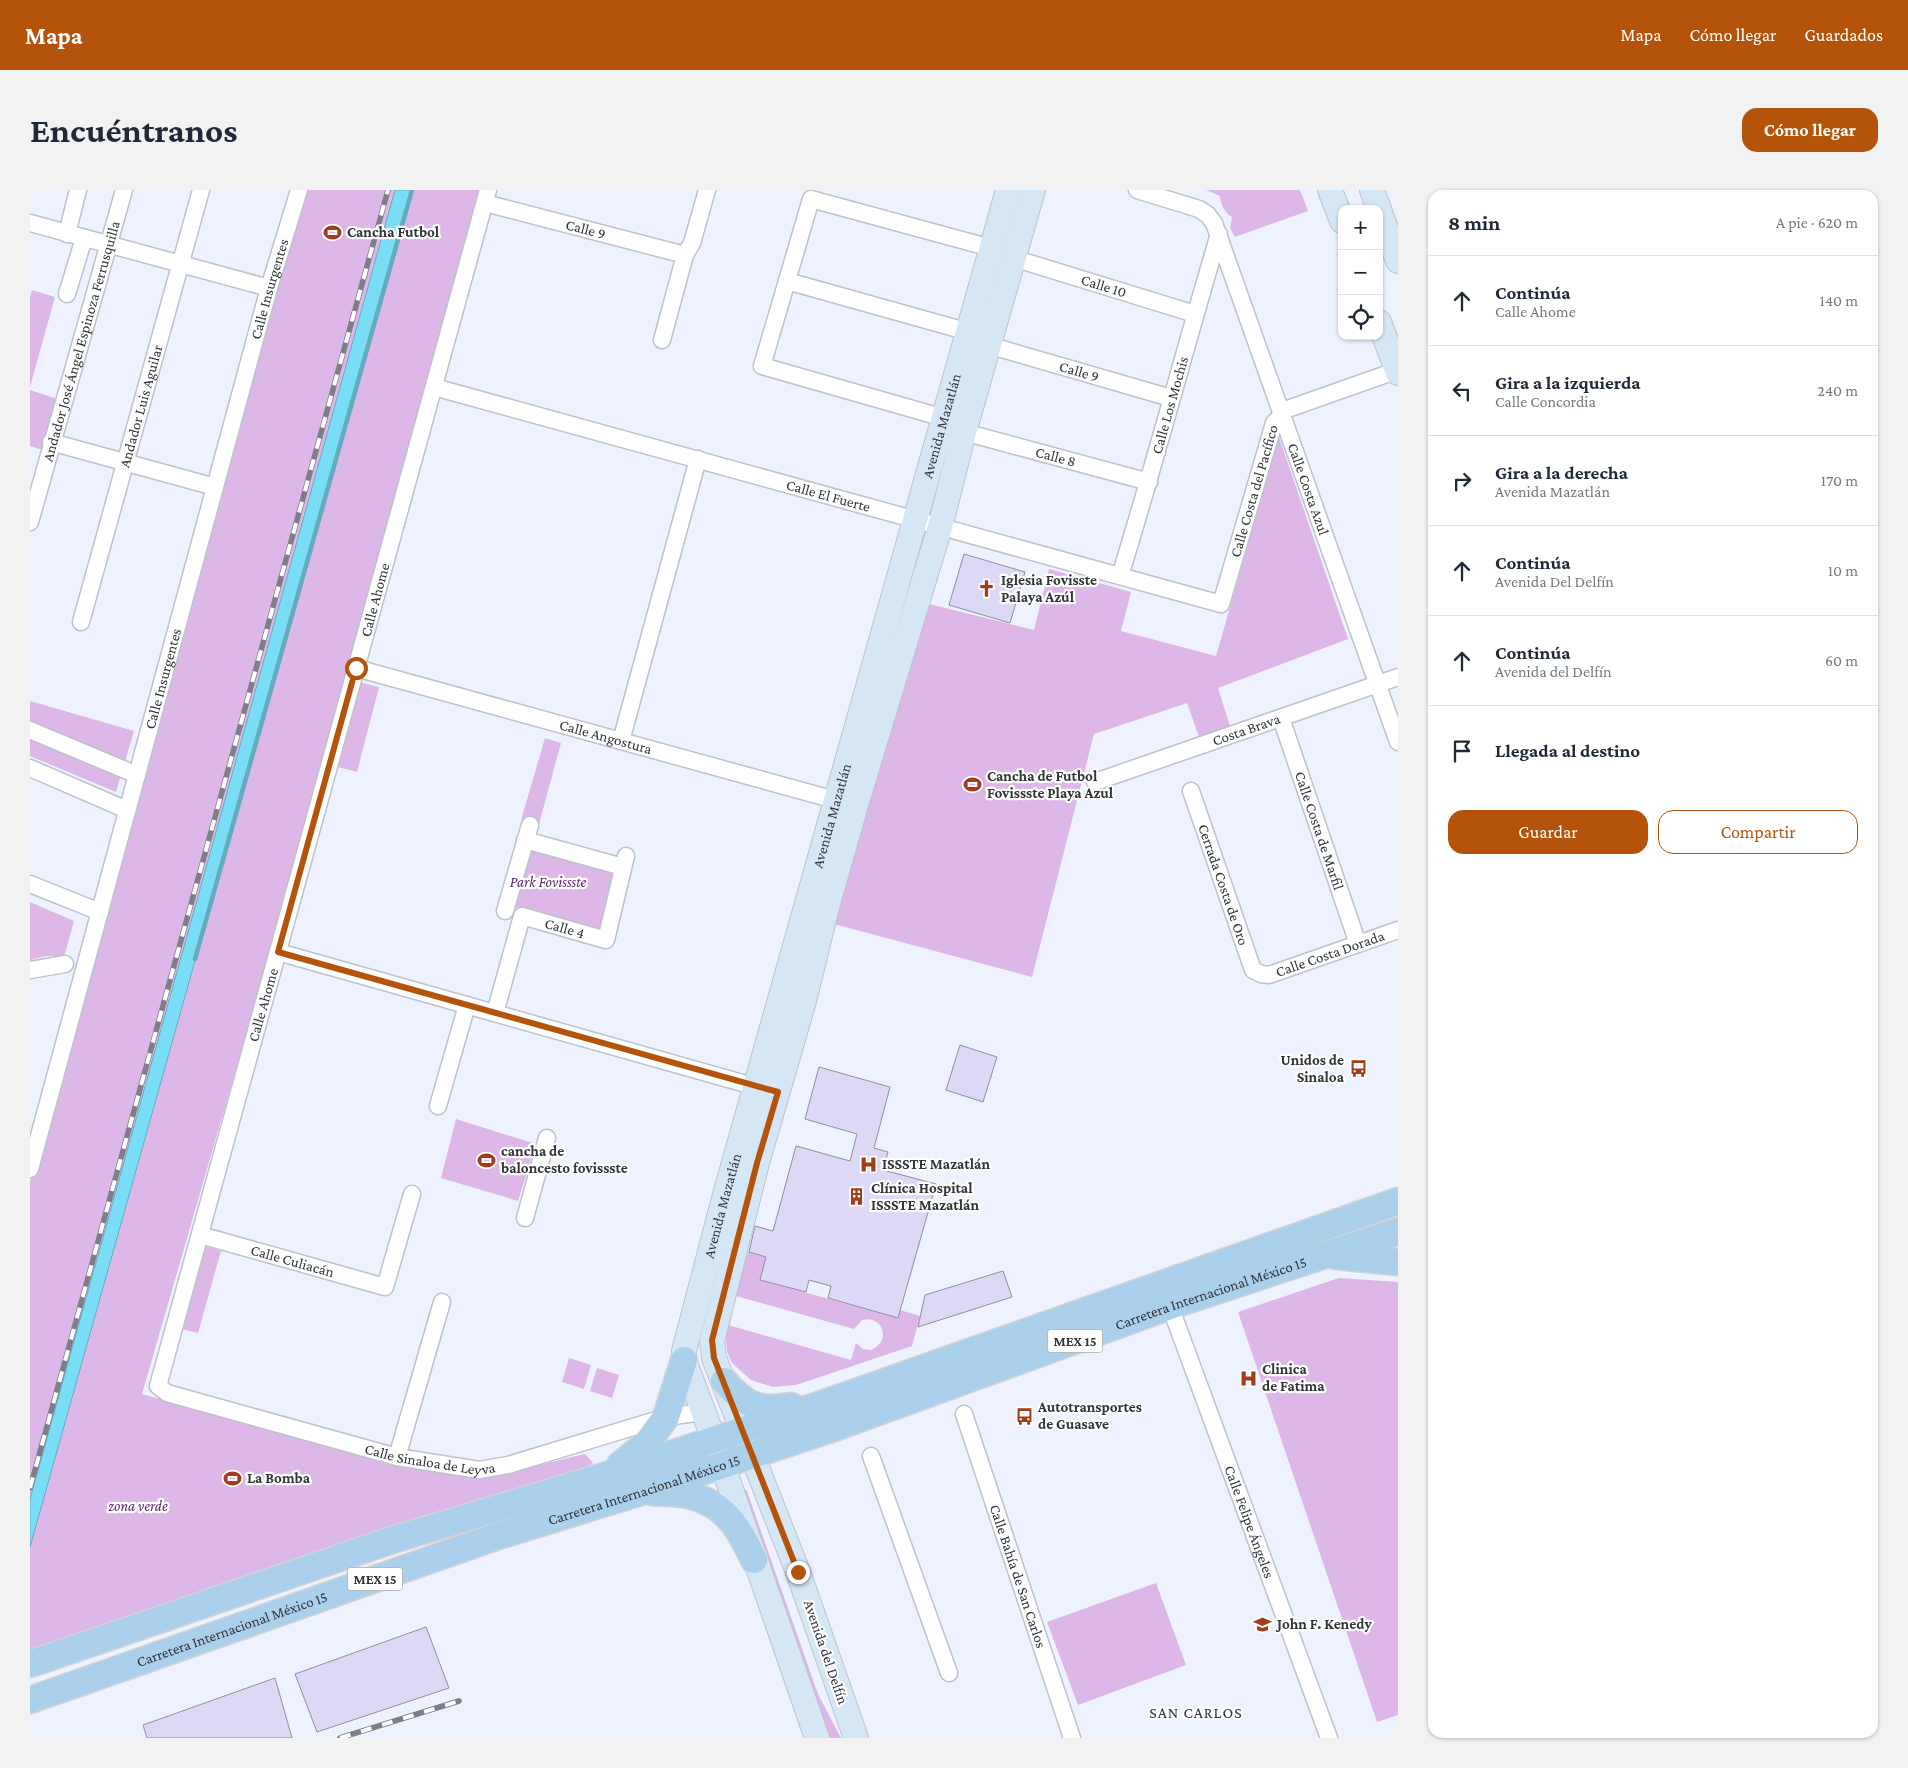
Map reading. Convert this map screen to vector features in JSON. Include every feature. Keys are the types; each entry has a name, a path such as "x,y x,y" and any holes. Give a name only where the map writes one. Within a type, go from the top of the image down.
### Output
{"main road":[{"name":"Carretera Internacional México 15","path":"30,1664 392,1540 608,1475 819,1405 1398,1201"},
{"name":"Carretera Internacional México 15","path":"30,1700 495,1537 644,1491 828,1430 1170,1306 1398,1231"},
{"path":"1325,1256 1398,1262"},
{"path":"608,1475 647,1443 666,1417 684,1360"},
{"path":"724,1380 738,1397 762,1409 776,1409 800,1404 819,1405"},
{"path":"644,1491 694,1496 714,1504 731,1519 744,1538 754,1560"}],"street":[{"path":"67,234 78,190"},
{"name":"Andador José Ángel Espinoza Ferrusquilla","path":"30,522 124,190"},
{"name":"Andador Luis Aguilar","path":"81,622 201,190"},
{"name":"Calle Insurgentes","path":"30,1169 269,288 299,190"},
{"path":"662,340 685,255 692,243 707,190"},
{"name":"Avenida Mazatlán","path":"846,803 940,527 964,432 991,248 1008,190"},
{"name":"Avenida Mazatlán","path":"714,1440 684,1360 684,1351 726,1191 767,1089 846,803 914,519 944,418 1013,258 1033,190"},
{"name":"Calle Costa Azul","path":"1137,190 1199,209 1208,215 1219,234 1398,742"},
{"path":"1330,190 1338,211"},
{"path":"1372,190 1377,205"},
{"name":"Calle 9","path":"486,197 685,255"},
{"name":"Calle Ahome","path":"158,1386 486,197"},
{"path":"944,418 762,366 812,199 991,248"},
{"path":"1383,221 1398,261"},
{"path":"30,223 269,288"},
{"name":"Calle Los Mochis","path":"1120,576 1149,482 1171,398 1219,234"},
{"path":"67,294 84,238"},
{"name":"Calle 10","path":"1013,258 1195,314"},
{"name":"Calle 9","path":"788,281 1171,398"},
{"path":"1383,332 1398,371"},
{"name":"Calle Costa del Pacífico","path":"1221,604 1274,423 1281,416 1282,411 1398,371"},
{"name":"Calle El Fuerte","path":"434,387 1221,604"},
{"name":"Calle 8","path":"964,432 1149,482"},
{"path":"52,442 215,487"},
{"path":"621,741 698,459"},
{"name":"Calle Angostura","path":"356,668 846,803"},
{"name":"Costa Brava","path":"1095,782 1398,677"},
{"name":"Calle Costa de Marfil","path":"1281,718 1358,944"},
{"path":"30,730 137,775"},
{"path":"30,768 128,810"},
{"name":"Cerrada Costa de Oro","path":"1191,790 1254,970 1261,974"},
{"name":"Calle 4","path":"495,1013 522,916 606,940 625,861 528,833 505,912"},
{"path":"30,884 100,912"},
{"name":"Calle Costa Dorada","path":"1261,974 1269,975 1398,930"},
{"path":"278,952 767,1089"},
{"path":"30,970 65,964"},
{"path":"438,1106 467,1005"},
{"name":"Avenida Mazatlán","path":"743,1430 714,1358 712,1340 757,1163 767,1089"},
{"path":"525,1218 547,1138"},
{"name":"Calle Culiacán","path":"200,1235 385,1287 412,1194"},
{"path":"397,1457 442,1302"},
{"name":"Calle Felipe Ángeles","path":"1170,1306 1329,1738"},
{"name":"Calle Sinaloa de Leyva","path":"158,1386 167,1393 397,1457 479,1470 492,1468 666,1417 703,1412"},
{"name":"Calle Bahía de San Carlos","path":"964,1414 1072,1738"},
{"path":"743,1430 753,1454"},
{"path":"714,1440 817,1738"},
{"name":"Avenida del Delfín","path":"753,1454 798,1572 856,1738"},
{"path":"871,1456 948,1673"}],"green space":[{"name":"zona verde","path":"306,190 486,190 462,286 142,1394 400,1467 481,1479 585,1454 593,1463 579,1472 30,1657 30,1182 92,951"},
{"path":"1206,190 1300,190 1308,211 1235,237 1230,228 1232,217 1223,208 1220,196"},
{"path":"32,290 55,297 30,387 30,298"},
{"path":"30,390 60,400 46,451 30,446"},
{"path":"1279,437 1348,639 1218,688 1230,726 1199,737 1187,703 1094,734 1032,977 834,924 925,603 1034,630 1049,569 1131,592 1121,631 1216,656"},
{"path":"354,681 379,687 357,772 331,765"},
{"path":"30,701 134,731 116,792 30,756"},
{"path":"545,738 561,743 539,824 521,820"},
{"name":"Park Fovissste","path":"524,841 620,868 603,931 508,905"},
{"path":"30,902 74,921 64,957 46,956 30,960"},
{"path":"456,1119 536,1144 518,1201 441,1178"},
{"path":"200,1245 221,1251 198,1333 178,1328"},
{"path":"747,1252 766,1257 760,1280 898,1318 900,1310 920,1316 912,1346 796,1385 773,1387 751,1380 732,1363 727,1352 725,1334 728,1325 851,1360 856,1343 863,1349 871,1350 878,1346 883,1335 880,1325 869,1319 862,1320 854,1329 736,1296"},
{"path":"1339,1278 1398,1282 1398,1715 1377,1722 1238,1312"},
{"path":"569,1358 591,1365 584,1389 562,1382"},
{"path":"597,1368 619,1375 612,1398 590,1391"},
{"path":"740,1485 747,1491 818,1694 841,1738 821,1738"},
{"path":"1156,1583 1186,1665 1078,1705 1047,1622"}],"water":[{"path":"395,190 412,190 30,1547 30,1499"}],"building":[{"name":"Iglesia Fovisste Palaya Azúl","path":"964,554 1025,572 1010,623 949,605"},
{"path":"960,1045 997,1057 983,1102 946,1090"},
{"name":"Clínica Hospital ISSSTE Mazatlán","path":"819,1067 890,1087 874,1148 888,1152 883,1170 936,1184 898,1318 828,1298 831,1286 809,1280 806,1292 760,1280 766,1257 749,1252 755,1226 773,1231 796,1146 850,1161 857,1134 805,1119"},
{"path":"1003,1271 1012,1297 918,1327 925,1295"},
{"path":"426,1627 449,1688 317,1732 295,1674"},
{"path":"275,1678 292,1738 147,1738 143,1725"}],"waterway":[{"path":"195,959 412,190"}],"railway":[{"path":"30,1488 388,190"},
{"path":"340,1738 459,1701"}],"place":[{"name":"Cancha Futbol","path":"333,232"},
{"name":"Iglesia Fovisste Palaya Azúl","path":"987,589"},
{"name":"Cancha de Futbol Fovissste Playa Azul","path":"973,785"},
{"name":"Unidos de Sinaloa","path":"1358,1069"},
{"name":"cancha de baloncesto fovissste","path":"487,1160"},
{"name":"ISSSTE Mazatlán","path":"868,1164"},
{"name":"Clínica Hospital ISSSTE Mazatlán","path":"857,1197"},
{"name":"Clinica de Fatima","path":"1248,1378"},
{"name":"Autotransportes de Guasave","path":"1024,1416"},
{"name":"La Bomba","path":"233,1478"},
{"name":"John F. Kenedy","path":"1263,1624"}],"district":[{"name":"SAN CARLOS","path":"1196,1712"}],"route":[{"path":"356,668 278,952 778,1092 757,1163 712,1340 714,1358 798,1572"}]}
